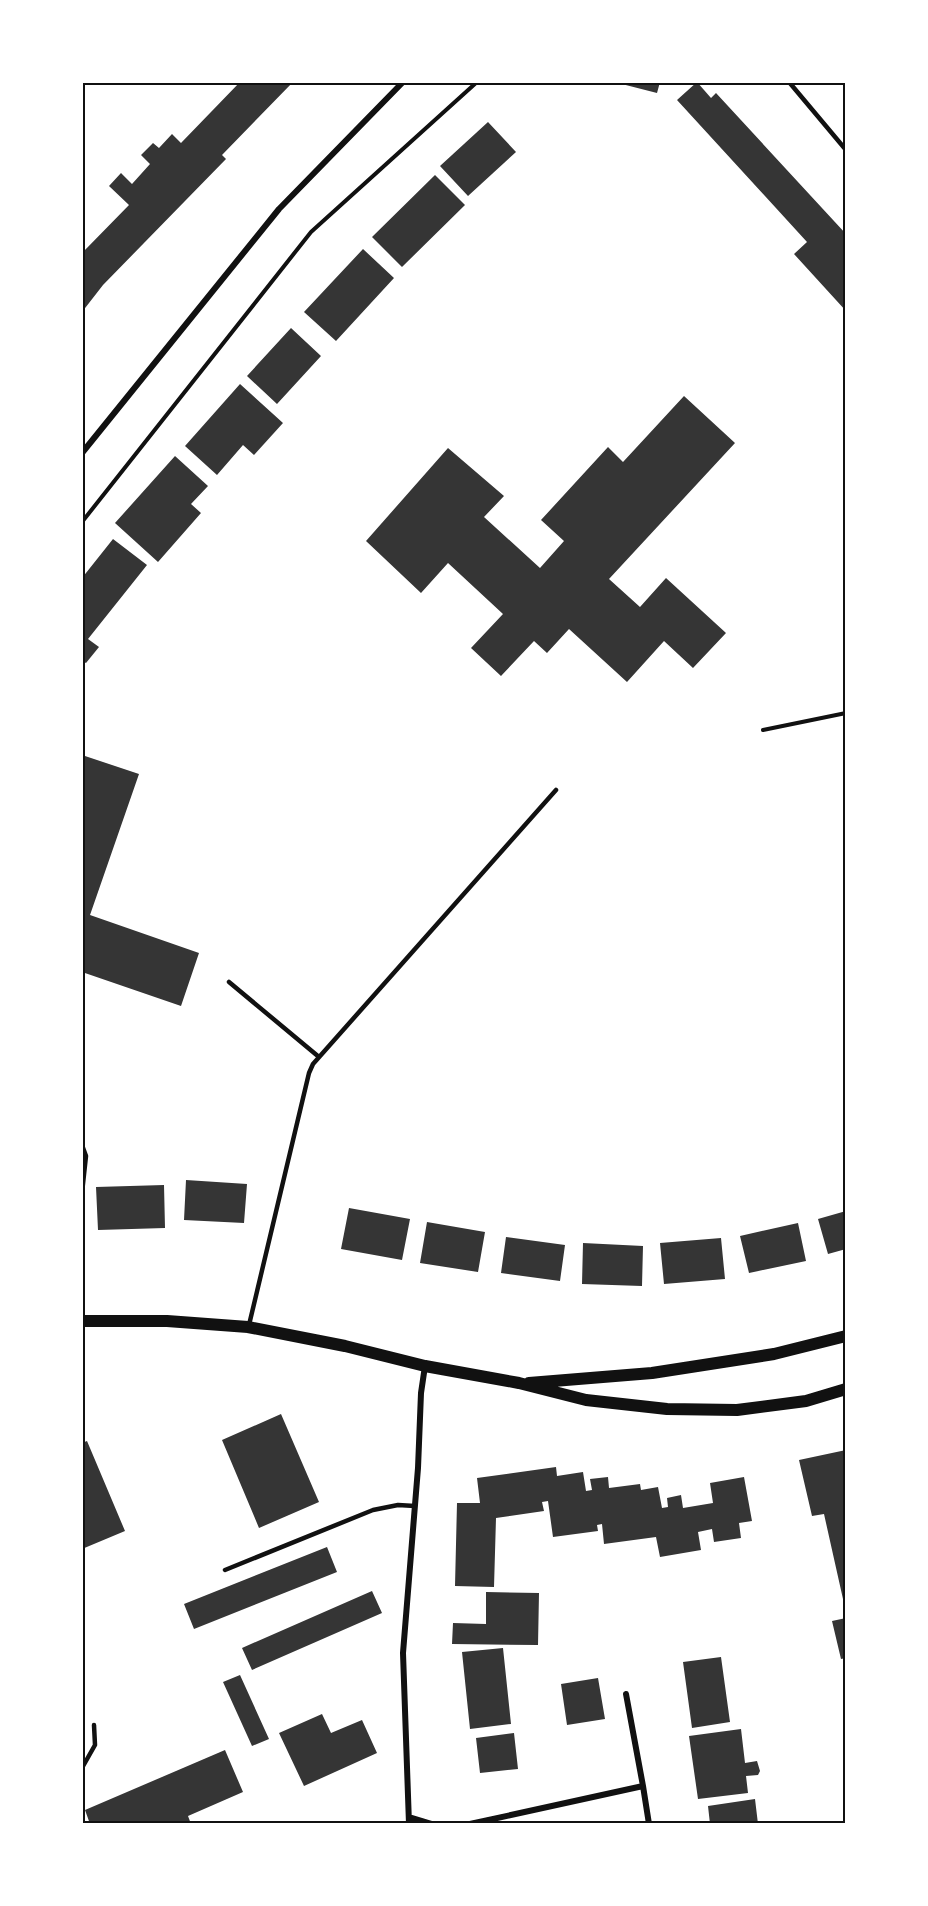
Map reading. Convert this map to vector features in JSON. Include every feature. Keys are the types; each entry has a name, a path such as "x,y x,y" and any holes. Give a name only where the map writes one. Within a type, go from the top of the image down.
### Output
{"main road":[{"path":"82,1321 167,1321 248,1327 345,1346 425,1366 519,1383 586,1400 667,1409 737,1410 806,1401 846,1389"},
{"path":"519,1383 652,1373 774,1354 846,1336"}],"street":[{"path":"82,453 279,209 403,82"},
{"path":"425,1366 421,1393 415,1506 403,1653 409,1820 432,1824"},
{"path":"626,1694 649,1824"},
{"path":"470,1824 643,1786"}],"lane":[{"path":"789,82 846,150"},
{"path":"248,1327 313,1064 555,790"},
{"path":"229,982 319,1057"},
{"path":"82,1145 86,1156 82,1193"},
{"path":"225,1570 373,1510 398,1505 415,1506"},
{"path":"82,1768 95,1745 94,1725"}],"path":[{"path":"82,522 311,232 477,82"},
{"path":"763,730 846,713"}],"building":[{"path":"240,82 293,82 222,155 226,159 103,285 82,312 82,250 84,251 129,205 109,186 121,173 132,184 150,164 141,155 153,143 159,148 172,134 181,143"},
{"path":"614,82 660,82 657,93"},
{"path":"697,82 711,98 716,93 846,234 846,311 794,254 807,242 677,100"},
{"path":"488,122 516,152 468,196 440,166"},
{"path":"435,175 465,205 402,267 372,237"},
{"path":"363,249 394,278 336,341 304,312"},
{"path":"291,328 321,356 277,404 247,376"},
{"path":"240,384 283,423 254,455 243,445 217,475 185,446"},
{"path":"684,396 735,443 609,579 640,607 666,578 726,633 693,668 664,641 627,682 569,629 547,653 534,641 501,676 471,648 503,614 448,563 421,593 366,541 448,448 504,496 484,517 540,568 564,541 541,520 608,447 623,462"},
{"path":"175,456 208,486 191,504 201,513 158,562 115,523"},
{"path":"113,539 147,565 88,639 99,647 86,663 82,661 82,578"},
{"path":"82,755 139,774 90,915 199,953 181,1006 82,972"},
{"path":"186,1180 247,1184 244,1223 184,1220"},
{"path":"164,1185 165,1228 98,1230 96,1187"},
{"path":"349,1208 410,1219 402,1260 341,1249"},
{"path":"846,1211 846,1249 828,1254 818,1219"},
{"path":"427,1222 485,1232 478,1272 420,1263"},
{"path":"798,1223 806,1261 749,1273 740,1236"},
{"path":"506,1237 565,1245 560,1281 501,1273"},
{"path":"721,1238 725,1279 664,1284 660,1243"},
{"path":"583,1243 643,1246 642,1286 582,1284"},
{"path":"281,1414 319,1502 259,1528 222,1440"},
{"path":"87,1441 125,1531 82,1549 82,1443"},
{"path":"846,1450 845,1608 824,1514 812,1516 799,1460"},
{"path":"556,1467 557,1476 583,1472 586,1491 592,1490 590,1479 608,1477 609,1488 640,1484 641,1490 658,1487 662,1508 668,1507 667,1498 681,1495 683,1508 713,1503 710,1483 744,1477 752,1521 739,1523 741,1538 714,1542 712,1529 698,1532 701,1550 660,1557 656,1537 604,1544 602,1524 597,1525 598,1531 553,1537 548,1501 542,1502 544,1511 496,1518 494,1587 455,1586 457,1503 480,1503 477,1478"},
{"path":"327,1547 337,1572 194,1629 184,1604"},
{"path":"372,1591 382,1613 252,1670 242,1648"},
{"path":"486,1592 539,1593 538,1645 452,1644 453,1623 486,1624"},
{"path":"846,1618 846,1658 841,1659 832,1621"},
{"path":"503,1648 511,1724 470,1729 462,1652"},
{"path":"721,1657 730,1722 692,1728 683,1662"},
{"path":"240,1675 269,1739 252,1746 223,1682"},
{"path":"598,1678 605,1719 567,1725 561,1684"},
{"path":"322,1714 331,1733 362,1720 377,1753 304,1786 279,1733"},
{"path":"741,1729 745,1763 757,1761 760,1771 758,1775 746,1776 748,1793 698,1799 689,1736"},
{"path":"514,1733 518,1769 480,1773 476,1738"},
{"path":"225,1750 243,1792 188,1816 191,1824 90,1824 85,1810"},
{"path":"755,1799 758,1824 710,1824 708,1806"}]}
